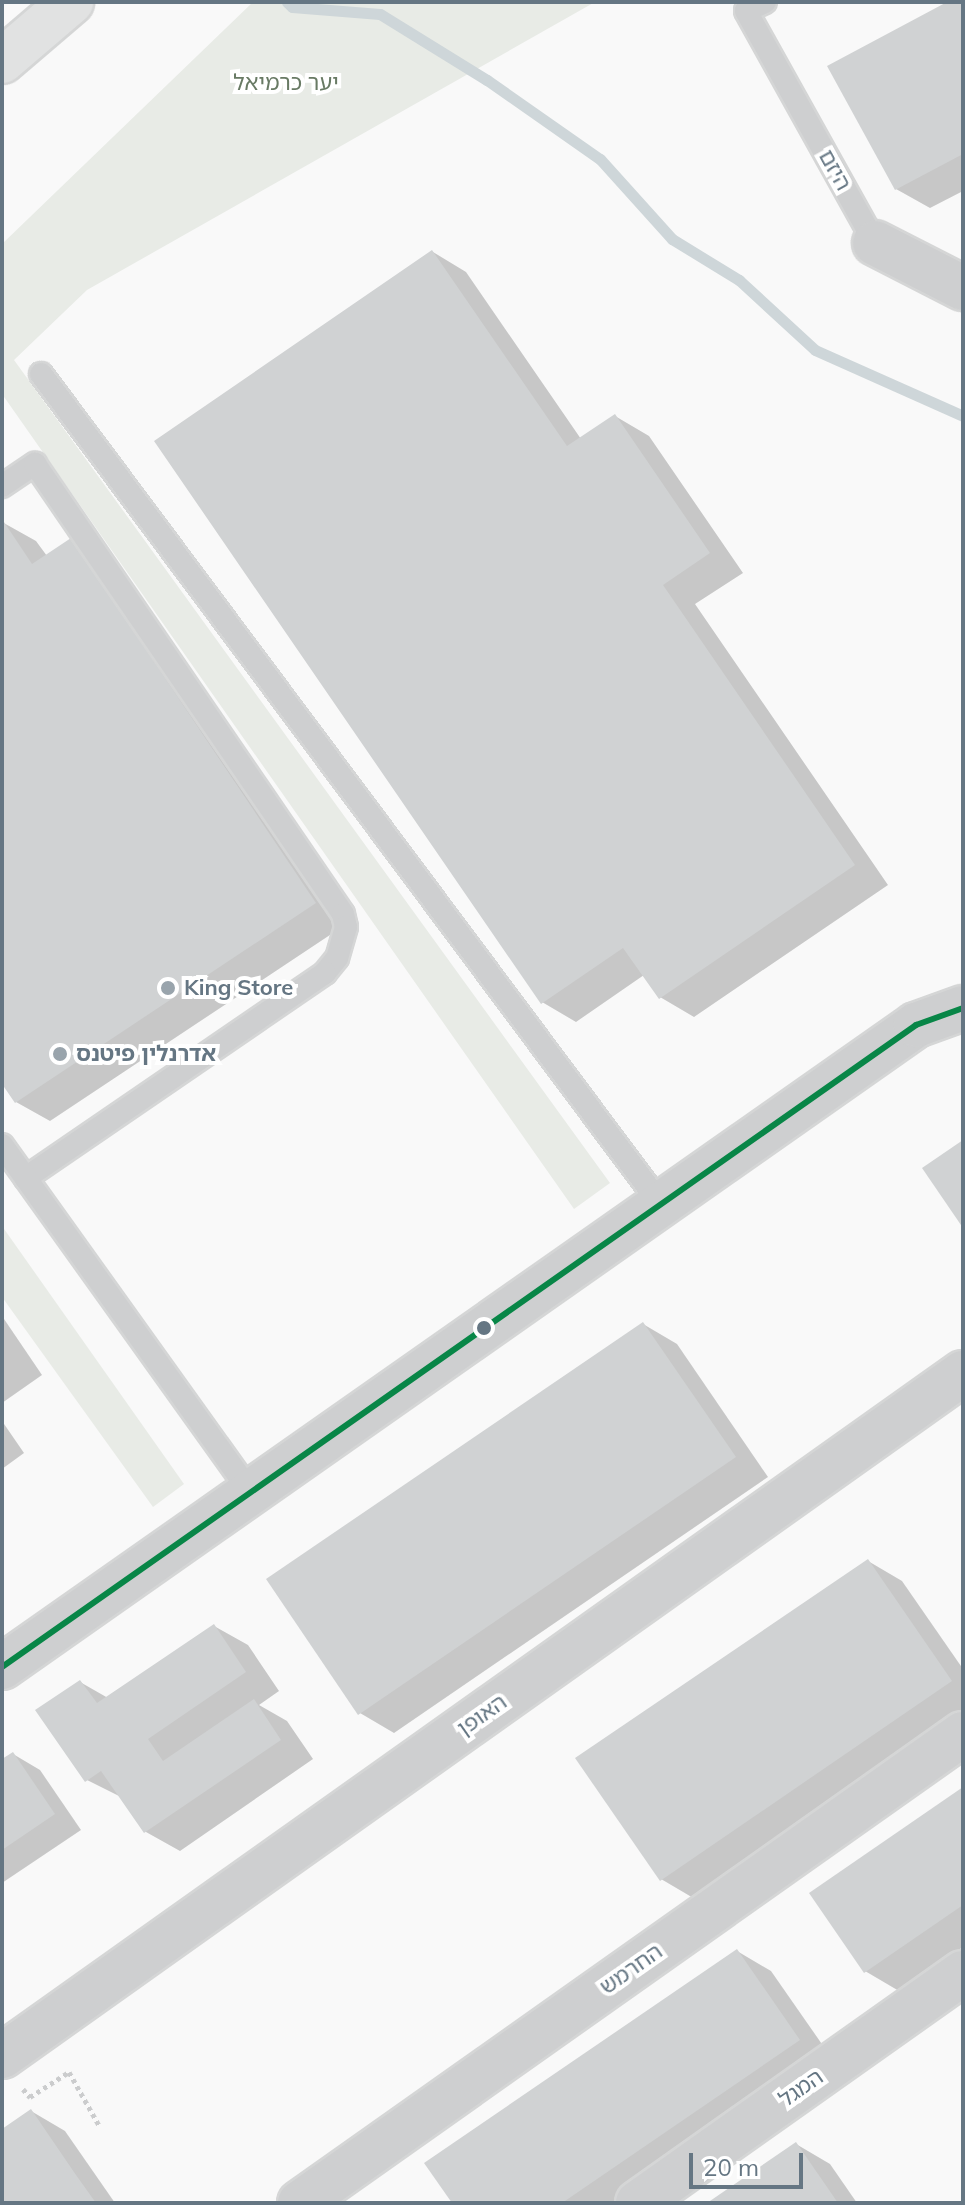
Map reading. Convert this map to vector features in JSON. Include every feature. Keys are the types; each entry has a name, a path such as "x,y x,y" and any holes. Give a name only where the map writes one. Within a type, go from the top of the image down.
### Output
{"highway":[{"path":"2,61 71,2"}],"street":[{"name":"היזם","path":"875,243 963,288"},
{"path":"2,1667 659,1202 916,1025 963,1008"},
{"name":"האופן","path":"11,2071 963,1373"},
{"name":"החרמש","path":"300,2203 963,1734"},
{"name":"המגל","path":"638,2203 963,1973"}],"lane":[{"name":"היזם","path":"756,6 875,243"},
{"path":"41,374 659,1202"},
{"path":"2,486 35,464 343,914 346,927 337,958 312,982 26,1178"},
{"path":"2,1145 250,1491"}],"path":[{"path":"11,2071 30,2097 69,2072 100,2127"}],"green space":[{"name":"יער כרמיאל","path":"253,2 595,2 87,290 14,360 610,1183 574,1209 2,394 2,244"},
{"path":"2,1226 184,1484 153,1507 2,1297"}],"building":[{"path":"947,2 963,2 963,154 895,190 827,66"},
{"path":"432,250 567,446 615,414 710,553 663,585 855,865 659,999 623,948 541,1004 154,441"},
{"path":"2,519 32,564 71,538 316,903 15,1103 2,1084"},
{"path":"963,1140 963,1228 922,1168"},
{"path":"643,1322 736,1457 358,1715 266,1579"},
{"path":"868,1559 952,1681 660,1881 575,1758"},
{"path":"214,1624 246,1672 148,1739 163,1761 254,1699 281,1740 144,1833 101,1771 85,1782 35,1710 80,1680 97,1703"},
{"path":"13,1752 55,1814 2,1850 2,1759"},
{"path":"963,1787 963,1905 864,1973 809,1893"},
{"path":"737,1949 800,2040 562,2203 452,2203 424,2163"},
{"path":"31,2109 96,2203 2,2203 2,2129"},
{"path":"796,2142 838,2203 707,2203"}],"waterway":[{"path":"287,2 292,7 380,14 487,80 600,159 672,239 739,280 815,350 963,416"}],"transit line":[{"path":"2,1667 916,1025 963,1008"}],"place":[{"name":"King Store","path":"168,988"},
{"name":"אדרנלין פיטנס","path":"60,1054"}]}
